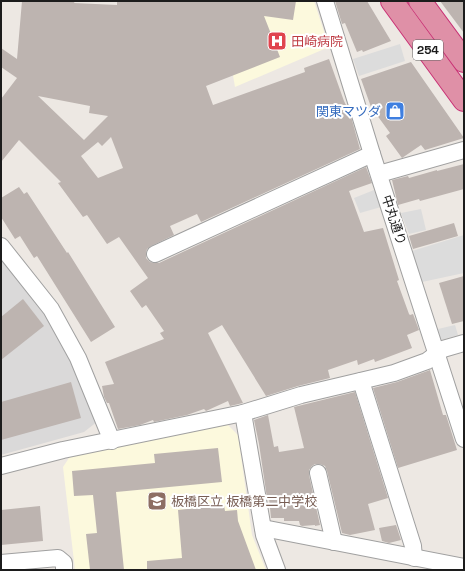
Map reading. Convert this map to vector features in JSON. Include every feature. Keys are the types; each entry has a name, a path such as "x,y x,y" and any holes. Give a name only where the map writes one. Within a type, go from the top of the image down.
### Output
{"highway":[{"name":"254","path":"392,1 464,100"},
{"name":"254","path":"420,1 464,61"}],"street":[{"name":"中丸通り","path":"325,1 372,154 464,439"},
{"path":"379,174 464,150"},
{"path":"155,254 372,154"},
{"path":"1,246 51,309 78,358 112,441"},
{"path":"1,466 63,450 243,413 301,395 394,373 427,361 443,349 464,343"},
{"path":"361,381 413,546 414,558"},
{"path":"243,413 264,535 277,570"},
{"path":"318,473 334,542"},
{"path":"263,528 464,567"},
{"path":"1,563 58,558 64,563 64,570"}],"shaded area":[{"name":"田崎病院","path":"233,1 314,1 329,47 235,87 226,35"},
{"path":"400,44 405,61 359,76 353,59"},
{"path":"374,190 381,207 360,213 354,198"},
{"path":"421,209 426,230 409,234 401,213"},
{"path":"464,235 464,273 422,282 412,251"},
{"path":"1,256 57,328 98,421 84,432 1,455"},
{"path":"455,325 458,335 441,340 438,329"},
{"name":"板橋区立 板橋第二中学校","path":"227,424 238,435 252,535 266,570 75,570 63,467 71,455"}],"building":[{"path":"22,1 75,1 74,3 117,5 117,1 296,1 293,20 264,16 280,57 206,86 213,105 305,72 304,68 329,59 344,101 350,113 360,149 201,222 197,214 170,226 174,235 147,249 146,258 150,262 159,263 366,167 372,183 349,191 364,232 383,228 399,280 397,281 409,314 413,314 419,330 407,335 412,348 375,362 374,359 358,365 357,360 328,370 330,378 266,396 222,325 208,333 243,403 230,406 228,401 206,411 204,409 187,415 154,422 153,420 140,425 118,429 109,403 107,403 104,397 102,386 114,384 105,362 164,339 160,333 164,331 146,305 142,308 130,291 148,278 119,237 107,244 87,215 83,217 58,183 61,182 19,140 1,162 1,99 17,78 1,67 1,48 17,59","holes":["38,96 90,106 89,113 108,116 84,140","111,137 123,168 98,178 81,156 98,142 102,146"]},
{"path":"335,1 367,1 391,41 363,52 362,50 357,52 345,23 342,24"},
{"path":"440,1 464,1 464,33"},
{"path":"411,62 464,138 425,150 421,145 402,158 386,136 390,133 371,107 361,79"},
{"path":"464,164 464,189 420,201 419,199 398,205 392,180 408,176 409,178"},
{"path":"19,187 24,194 27,192 67,253 68,252 115,327 91,342 37,256 34,258 20,236 15,239 1,217 1,198"},
{"path":"454,223 458,236 413,249 409,236"},
{"path":"464,276 464,321 452,324 439,283"},
{"path":"23,299 44,326 1,360 1,317"},
{"path":"430,370 443,415 446,415 457,450 398,468 373,388 397,382"},
{"path":"71,382 81,418 1,440 1,402"},
{"path":"355,392 388,498 368,504 375,530 350,535 342,533 327,471 325,466 320,464 315,464 312,466 309,470 309,475 320,525 302,526 300,525 299,521 284,521 284,518 271,518 269,498 267,498 254,420 268,415 274,447 278,446 279,452 304,448 294,407"},
{"path":"218,448 222,482 116,492 124,570 90,570 86,534 97,533 93,495 74,496 72,471 155,463 154,454"},
{"path":"224,505 225,511 237,510 238,521 256,570 147,570 147,561 182,558 178,510"},
{"path":"40,506 43,541 1,545 1,510"},
{"path":"396,525 401,540 389,543 382,541 379,528"}],"place":[{"name":"田崎病院","path":"277,41"},
{"name":"関東マツダ","path":"395,111"},
{"name":"板橋区立 板橋第二中学校","path":"157,501"}]}
